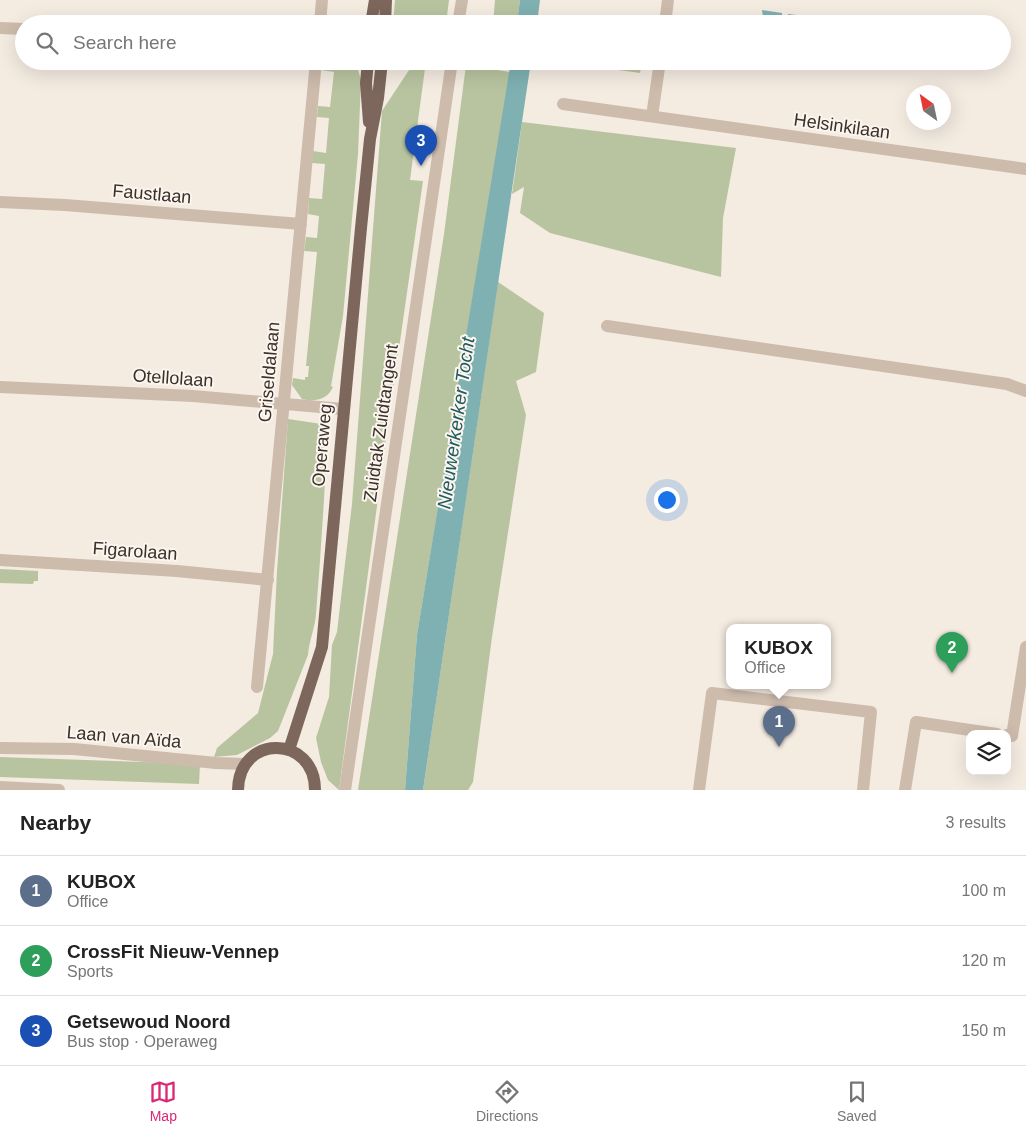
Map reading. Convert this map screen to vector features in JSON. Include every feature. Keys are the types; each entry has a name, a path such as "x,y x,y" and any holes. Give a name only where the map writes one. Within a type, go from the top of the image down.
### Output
{"main road":[{"path":"372,15 375,0"},
{"path":"385,15 386,0"},
{"name":"Operaweg","path":"367,70 366,84 370,139"},
{"name":"Operaweg","path":"290,750 322,647 370,139 381,70"},
{"path":"238,790 238,780 245,764 257,753 267,749 278,748 290,750 307,763 313,773 316,790"}],"street":[{"path":"321,15 322,0"},
{"path":"460,15 462,0"},
{"path":"666,15 668,0"},
{"path":"0,28 15,29"},
{"name":"Griseldalaan","path":"257,687 315,70"},
{"name":"Zuidtak Zuidtangent","path":"345,790 451,70"},
{"path":"652,116 659,70"},
{"name":"Helsinkilaan","path":"563,104 1026,169"},
{"name":"Faustlaan","path":"0,202 65,205 301,224"},
{"path":"607,326 1007,384 1026,391"},
{"name":"Otellolaan","path":"0,387 185,396 343,409"},
{"name":"Figarolaan","path":"0,560 167,570 268,580"},
{"path":"1011,736 1026,650"},
{"path":"699,790 712,693 871,712 864,790"},
{"path":"905,790 916,722 970,730"},
{"name":"Laan van Aïda","path":"0,748 74,749 245,764"},
{"path":"0,787 59,790"}],"green space":[{"path":"395,0 449,0 447,15 394,15"},
{"path":"495,0 520,0 518,15 494,15"},
{"path":"321,70 358,70 361,80 358,154 343,316 331,386 333,387 324,397 311,400 302,399 292,385 293,378 305,380 305,377 308,377 309,366 306,366 317,252 304,251 306,237 317,238 319,216 308,214 309,198 322,199 325,164 312,163 313,151 326,153 329,118 317,117 318,106 330,107 334,72"},
{"path":"409,70 425,70 410,180 423,181 339,790 328,780 321,762 316,738 329,697 332,645 337,632 352,504 382,111"},
{"path":"465,70 510,72 417,635 405,790 358,790 444,234"},
{"path":"618,70 641,70 640,73"},
{"path":"522,122 736,148 723,218 721,277 550,233 520,213 524,187 512,194"},
{"path":"498,282 544,313 536,372 516,381 526,415 492,637 473,782 468,790 423,790"},
{"path":"288,419 328,425 316,614 308,655 278,731 270,738 237,755 214,757 217,748 258,713 273,654"},
{"path":"0,569 38,571 38,581 34,581 33,584 0,583"},
{"path":"0,757 200,764 199,784 0,777"}],"water":[{"path":"520,0 540,0 538,15 518,15"},
{"path":"762,10 782,13 782,15 763,15"},
{"name":"Nieuwerkerker Tocht","path":"510,70 530,70 423,790 405,790 417,635"}],"place":[{"name":"Getsewoud Noord","path":"421,166"},
{"name":"CrossFit Nieuw-Vennep","path":"952,673"},
{"name":"KUBOX","path":"779,747"}]}
